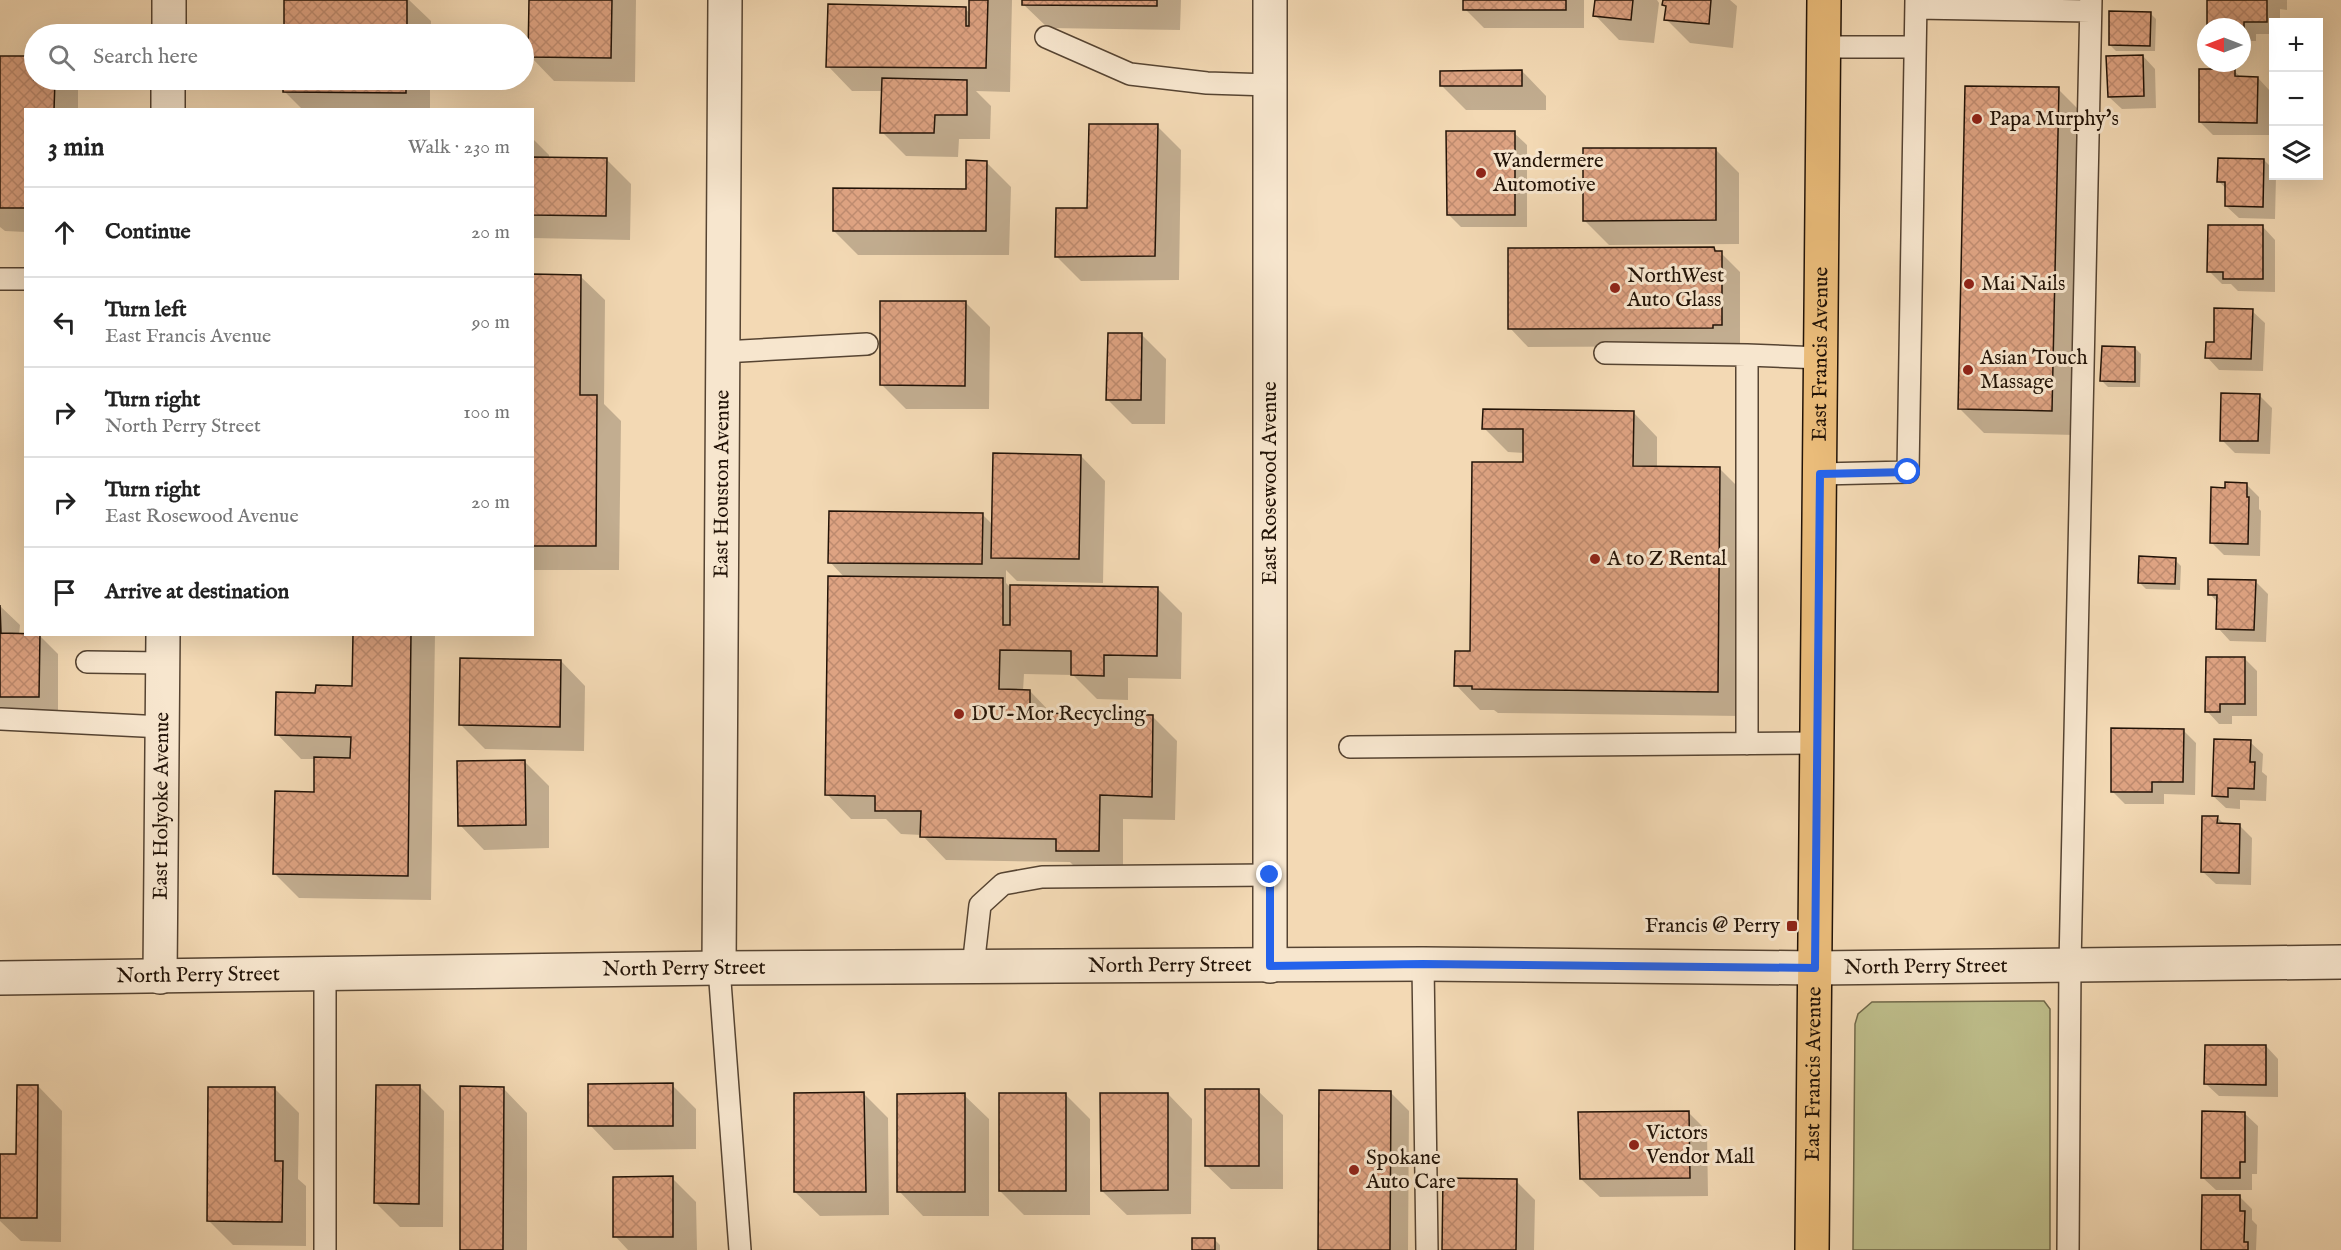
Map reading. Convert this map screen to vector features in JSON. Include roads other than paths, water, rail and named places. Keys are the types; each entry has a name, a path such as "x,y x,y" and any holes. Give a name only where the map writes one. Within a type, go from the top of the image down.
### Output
{"main road":[{"name":"East Francis Avenue","path":"1812,1250 1824,0"}],"street":[{"path":"169,0 169,24"},
{"name":"East Houston Avenue","path":"719,968 725,0"},
{"name":"East Rosewood Avenue","path":"1270,0 1270,966"},
{"path":"168,90 168,108"},
{"name":"East Holyoke Avenue","path":"160,977 163,649"},
{"name":"North Perry Street","path":"0,978 719,968 1423,964 1815,968 2341,962"}],"lane":[{"path":"1820,474 1908,472 1916,4 2091,6 2070,965 2068,1250"},
{"path":"1046,37 1130,74 1207,83 1270,85"},
{"path":"1824,47 1915,47"},
{"path":"0,279 24,279"},
{"path":"723,352 867,344"},
{"path":"1605,353 1820,358"},
{"path":"1747,355 1747,744"},
{"path":"87,662 163,649"},
{"path":"1,719 163,728"},
{"path":"1350,747 1816,743"},
{"path":"973,967 980,905 1003,884 1042,877 1270,875"},
{"path":"1423,964 1427,1250"},
{"path":"719,968 740,1250"},
{"path":"325,975 325,1250"}],"place":[{"name":"Papa Murphy's","path":"1977,119"},
{"name":"Wandermere Automotive","path":"1481,173"},
{"name":"Mai Nails","path":"1969,284"},
{"name":"NorthWest Auto Glass","path":"1615,288"},
{"name":"Asian Touch Massage","path":"1968,370"},
{"name":"A to Z Rental","path":"1595,559"},
{"name":"DU-Mor Recycling","path":"959,714"},
{"name":"Francis @ Perry","path":"1792,926"},
{"name":"Victors Vendor Mall","path":"1634,1145"},
{"name":"Spokane Auto Care","path":"1354,1170"}]}
